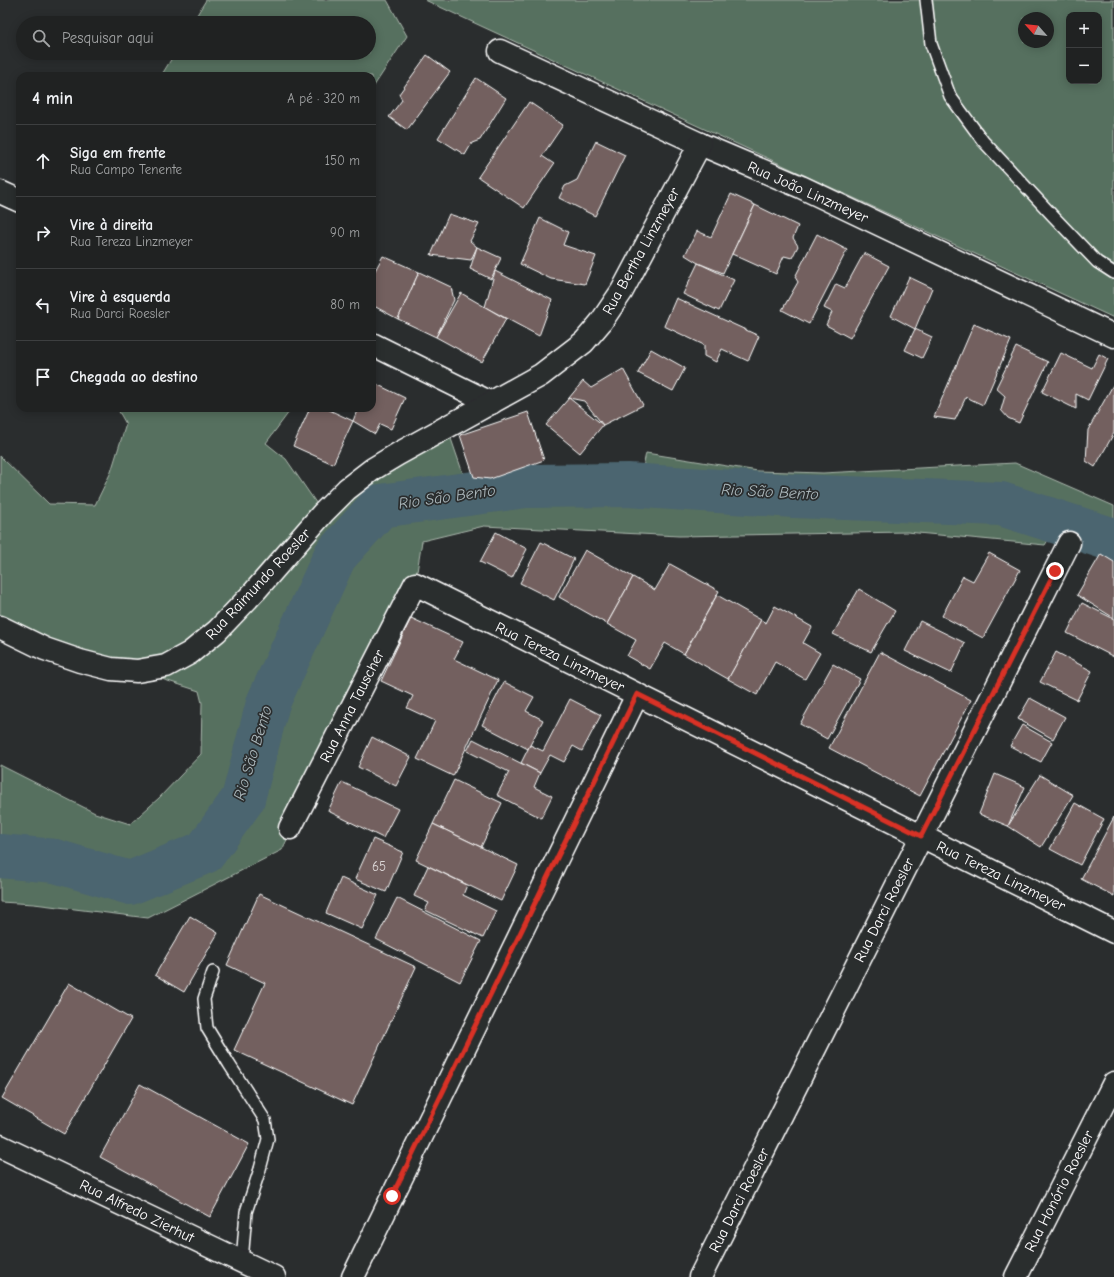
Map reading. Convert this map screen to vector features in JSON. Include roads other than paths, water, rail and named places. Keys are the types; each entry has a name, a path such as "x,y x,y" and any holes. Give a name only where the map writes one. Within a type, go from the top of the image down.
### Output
{"street":[{"name":"Rua João Linzmeyer","path":"500,51 700,144 801,187 1114,336"},
{"name":"Rua Bertha Linzmeyer","path":"491,403 541,375 563,359 584,342 601,322 622,291 700,144"},
{"path":"0,192 16,199"},
{"path":"376,346 491,403"},
{"name":"Rua Raimundo Roesler","path":"0,627 45,649 80,661 112,669 137,671 166,666 190,653 217,631 255,591 346,489 373,469 398,454 491,403"},
{"name":"Rua Darci Roesler","path":"700,1277 1069,544"},
{"name":"Rua Tereza Linzmeyer","path":"415,584 1114,932"},
{"name":"Rua Anna Tauscher","path":"290,828 415,584"},
{"path":"353,1277 637,694"},
{"name":"Rua Honório Roesler","path":"1016,1277 1114,1083"},
{"name":"Rua Alfredo Zierhut","path":"0,1146 274,1277"}],"lane":[{"path":"926,0 931,44 950,96 984,141 1053,216 1098,262 1114,272"},
{"path":"213,972 204,999 207,1028 265,1120 268,1139 246,1212 242,1262"}],"waterway":[{"name":"Rio São Bento","path":"0,856 55,861 130,883 205,852 243,799 268,703 335,556 380,506 526,486 628,485 794,496 1001,504 1114,540"}]}
